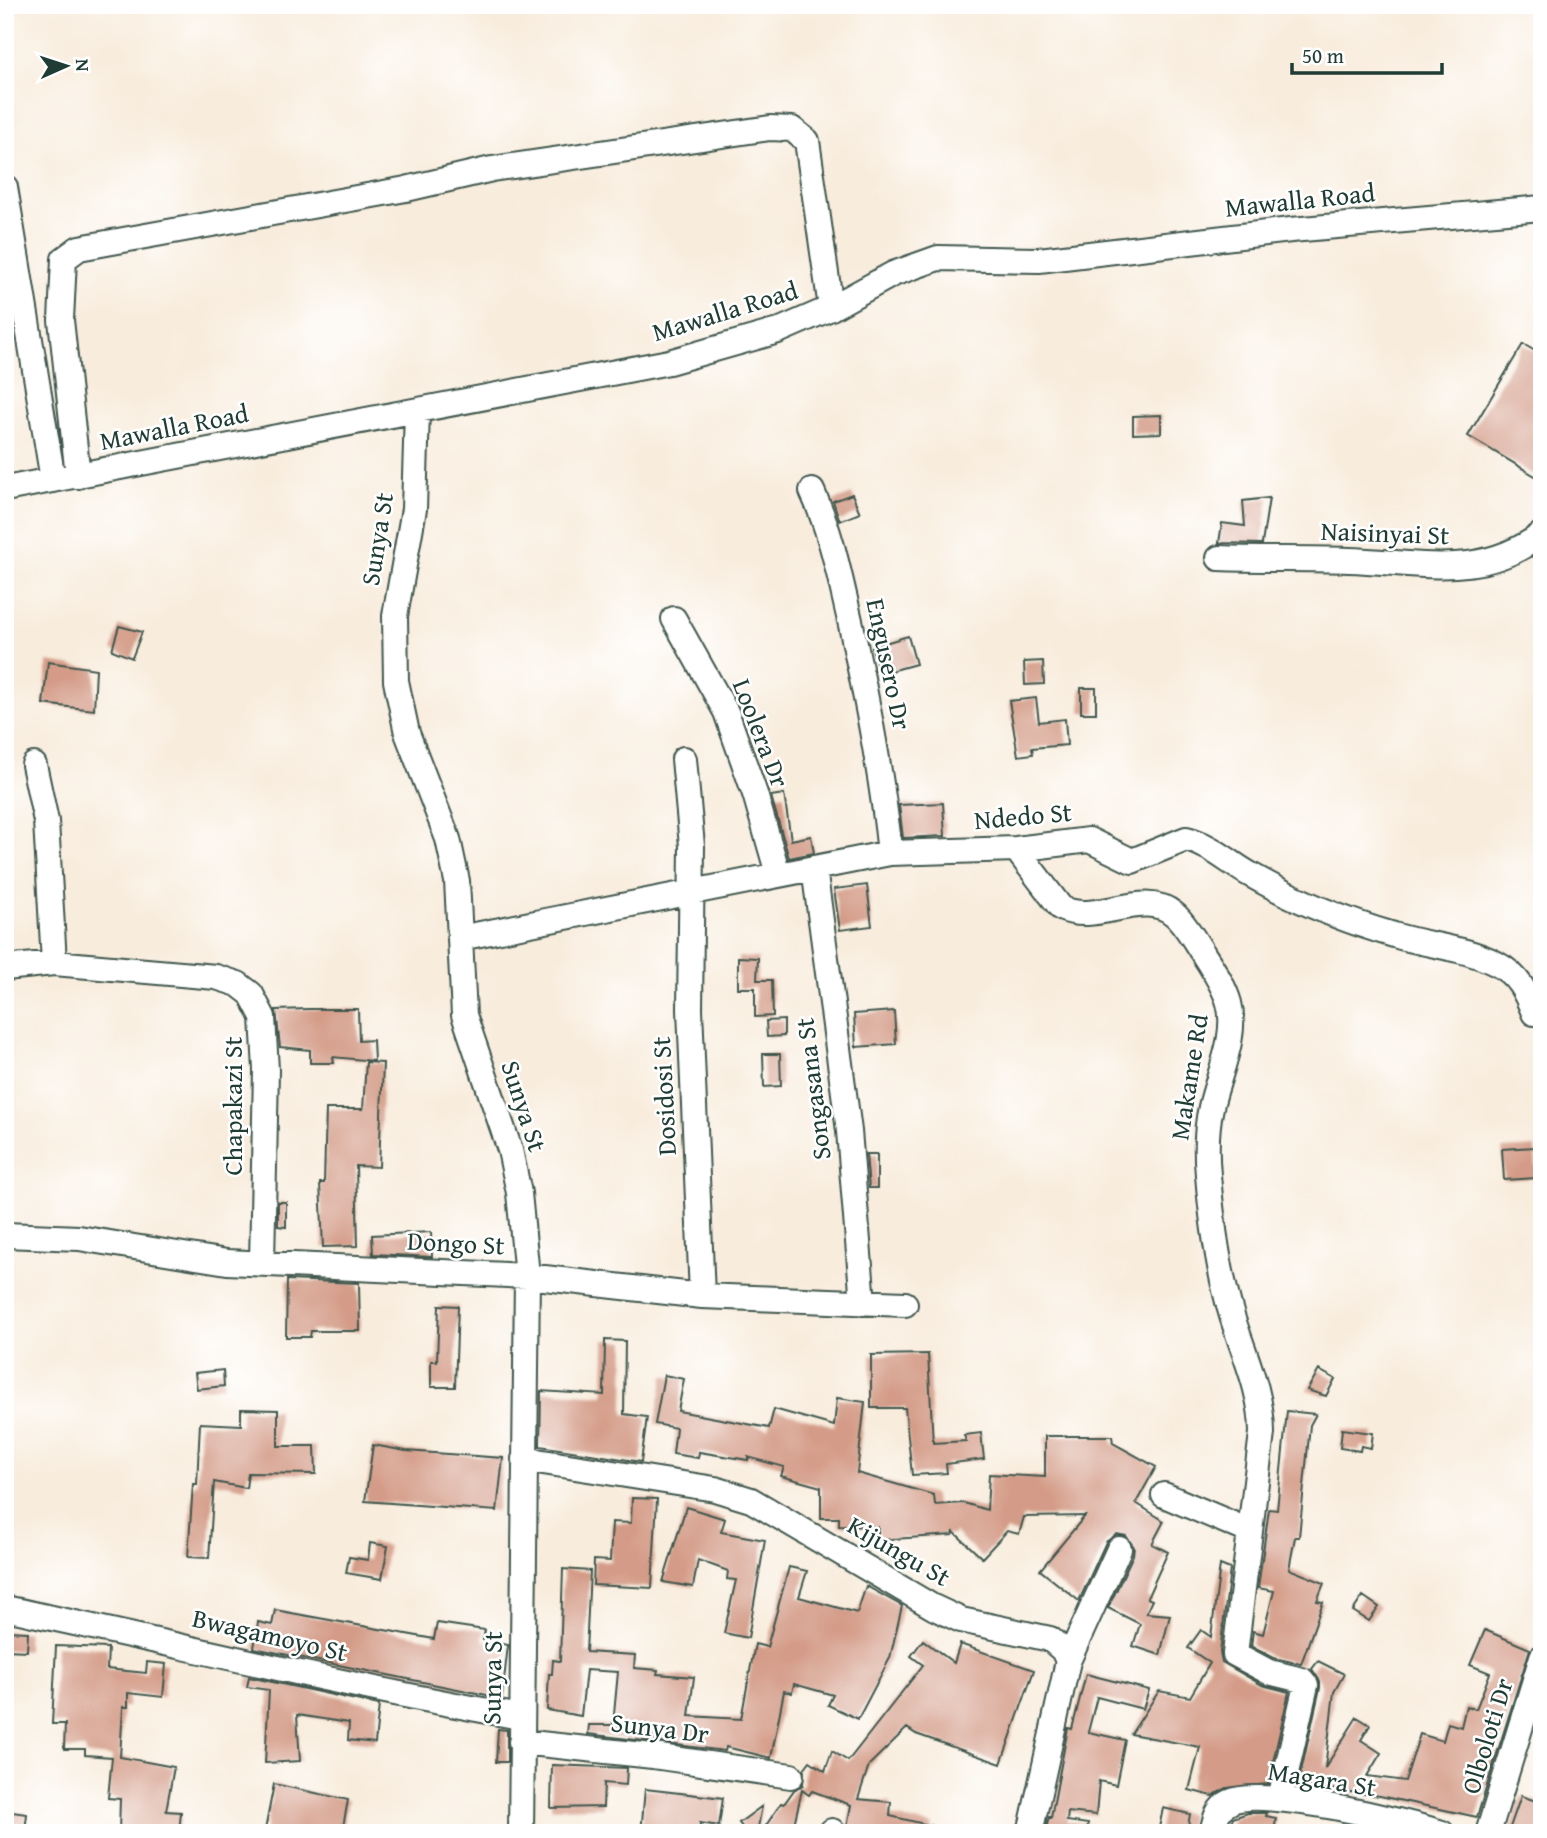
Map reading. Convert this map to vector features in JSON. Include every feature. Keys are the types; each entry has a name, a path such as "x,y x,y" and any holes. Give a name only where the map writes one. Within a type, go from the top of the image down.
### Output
{"street":[{"path":"78,476 61,309 64,259 79,248 278,214 529,163 770,128 792,129 807,142 831,308"},
{"path":"5,187 53,480"},
{"name":"Mawalla Road","path":"5,489 669,362 778,331 831,308 893,274 938,258 1039,260 1291,230 1542,208"},
{"name":"Sunya St","path":"417,411 414,509 395,616 394,662 407,733 448,839 457,881 464,1015 510,1150 519,1193 527,1276 521,1833"},
{"name":"Engusero Dr","path":"812,491 832,541 866,696 882,776 890,853"},
{"name":"Naisinyai St","path":"1219,558 1281,561 1351,559 1415,566 1452,566 1503,556 1542,534"},
{"name":"Loolera Dr","path":"674,619 726,712 752,784 778,874"},
{"name":"Dosidosi St","path":"684,759 691,818 690,1009 702,1296"},
{"path":"34,765 46,821 54,963"},
{"name":"Ndedo St","path":"460,938 890,853 1016,849 1089,840 1132,861 1145,859 1180,840 1196,841 1293,897 1395,936 1446,946 1498,964 1524,985 1534,1013"},
{"name":"Makame Rd","path":"1016,849 1061,908 1070,912 1102,912 1151,904 1163,907 1175,915 1208,962 1230,1005 1228,1045 1210,1109 1206,1146 1221,1273 1262,1410 1260,1462 1250,1531"},
{"name":"Songasana St","path":"814,868 849,1131 863,1303"},
{"name":"Chapakazi St","path":"5,968 54,963 216,977 238,984 251,994 262,1017 266,1070 262,1262"},
{"name":"Dongo St","path":"5,1235 79,1238 215,1261 527,1276 702,1296 905,1304"},
{"name":"Kijungu St","path":"524,1459 715,1489 751,1500 933,1607 961,1620 1049,1639 1063,1650 1068,1661"},
{"path":"1164,1495 1250,1531 1235,1654 1269,1672 1302,1680 1307,1690 1280,1799"},
{"path":"1030,1833 1068,1661 1119,1549"},
{"name":"Bwagamoyo St","path":"5,1608 167,1642 296,1673 521,1717"},
{"name":"Olboloti Dr","path":"1488,1833 1542,1657"},
{"name":"Sunya Dr","path":"521,1742 653,1756 791,1776"},
{"name":"Magara St","path":"1212,1833 1220,1808 1232,1801 1280,1799 1442,1833"}],"building":[{"path":"1523,344 1542,355 1542,480 1468,436"},
{"path":"1161,415 1161,433 1133,434 1133,416"},
{"path":"852,494 860,513 840,521 833,501"},
{"path":"1269,498 1262,544 1219,543 1222,523 1245,526 1243,501"},
{"path":"119,626 142,632 132,658 112,650"},
{"path":"908,636 916,664 880,674 872,647"},
{"path":"1043,661 1044,684 1025,685 1024,662"},
{"path":"48,662 96,669 94,710 43,704"},
{"path":"1081,688 1096,688 1096,713 1081,713"},
{"path":"1036,698 1039,722 1065,719 1067,745 1032,748 1033,754 1018,756 1009,701"},
{"path":"784,794 791,840 811,836 814,853 789,858 771,796"},
{"path":"943,803 945,836 903,838 899,805"},
{"path":"867,885 872,926 840,930 834,889"},
{"path":"738,957 758,958 757,980 772,980 773,1016 755,1017 755,988 738,988"},
{"path":"358,1009 359,1041 373,1040 374,1061 333,1057 334,1063 310,1063 310,1050 280,1047 276,1010"},
{"path":"894,1011 896,1044 856,1047 854,1014"},
{"path":"784,1020 784,1036 767,1037 766,1021"},
{"path":"763,1054 780,1054 781,1086 764,1087"},
{"path":"366,1062 383,1063 379,1167 356,1166 358,1246 323,1247 320,1183 324,1183 326,1109 363,1109"},
{"path":"1535,1147 1537,1178 1504,1180 1502,1149"},
{"path":"866,1154 877,1154 877,1188 869,1188"},
{"path":"278,1202 286,1202 286,1227 278,1226"},
{"path":"431,1232 432,1257 373,1254 372,1235"},
{"path":"287,1280 359,1283 360,1331 311,1331 310,1337 286,1337"},
{"path":"439,1305 458,1306 455,1387 431,1387 431,1361 437,1361"},
{"path":"605,1340 625,1341 624,1414 647,1417 641,1462 540,1446 541,1391 604,1395"},
{"path":"928,1354 933,1443 966,1441 964,1435 981,1433 984,1459 946,1464 947,1473 912,1475 905,1408 871,1408 871,1355"},
{"path":"223,1370 224,1386 197,1389 195,1373"},
{"path":"1319,1370 1335,1379 1326,1396 1307,1390"},
{"path":"664,1375 684,1379 678,1411 769,1428 774,1409 834,1426 837,1398 865,1402 857,1473 934,1495 935,1505 964,1503 987,1510 989,1474 1045,1477 1045,1436 1112,1436 1113,1443 1156,1467 1136,1503 1164,1521 1152,1544 1168,1552 1147,1598 1152,1600 1146,1613 1170,1615 1160,1655 1133,1646 1140,1624 1108,1608 1133,1555 1134,1547 1126,1536 1117,1534 1106,1542 1079,1601 1040,1570 1085,1516 1024,1517 1019,1534 1007,1531 982,1558 954,1532 953,1535 878,1540 878,1527 839,1526 839,1518 821,1518 821,1487 781,1476 784,1467 748,1457 748,1460 699,1452 698,1458 673,1454 676,1428 655,1424"},
{"path":"241,1409 278,1410 278,1446 315,1446 316,1474 248,1473 246,1488 214,1482 209,1558 188,1557 193,1484 197,1484 200,1423 241,1425"},
{"path":"1287,1411 1316,1414 1310,1425 1299,1537 1295,1537 1289,1569 1324,1583 1317,1601 1323,1602 1301,1664 1274,1658 1251,1646 1253,1631 1263,1634 1274,1591 1258,1588 1269,1509 1277,1510"},
{"path":"1342,1429 1373,1433 1371,1448 1361,1446 1360,1451 1340,1448"},
{"path":"373,1445 406,1451 503,1458 497,1511 365,1501"},
{"path":"632,1498 657,1499 652,1588 593,1585 594,1560 610,1561 612,1522 631,1523"},
{"path":"686,1507 725,1519 721,1532 765,1540 748,1638 724,1633 736,1580 727,1579 728,1571 698,1560 693,1587 663,1582"},
{"path":"370,1543 388,1546 382,1579 346,1573 349,1557 368,1560"},
{"path":"1220,1565 1230,1569 1220,1652 1222,1662 1262,1685 1289,1692 1268,1784 1227,1788 1212,1796 1189,1790 1200,1747 1131,1734 1159,1691 1190,1697 1210,1663 1188,1648 1201,1630 1211,1637"},
{"path":"789,1567 807,1571 799,1597 857,1613 866,1586 902,1606 890,1658 858,1719 828,1705 833,1695 794,1684 792,1693 784,1691 771,1758 726,1747 725,1751 588,1734 589,1725 613,1725 618,1672 586,1670 581,1716 547,1710 549,1674 552,1674 553,1660 560,1661 563,1569 590,1571 586,1652 635,1655 634,1668 658,1670 657,1674 694,1677 689,1716 741,1719 755,1644 767,1647"},
{"path":"1363,1596 1379,1607 1369,1621 1353,1611"},
{"path":"275,1610 434,1639 437,1623 485,1630 483,1640 508,1645 502,1698 254,1648 258,1622 272,1625"},
{"path":"1485,1630 1530,1649 1477,1817 1380,1796 1298,1785 1320,1688 1320,1681 1312,1669 1318,1661 1344,1674 1334,1692 1325,1768 1357,1717 1370,1725 1361,1740 1381,1753 1367,1776 1405,1781 1420,1734 1443,1741 1448,1723 1461,1727 1466,1706 1476,1709 1490,1673 1470,1665"},
{"path":"5,1631 28,1632 27,1651 5,1650"},
{"path":"923,1640 954,1663 960,1644 1034,1670 1001,1764 916,1734 907,1728 869,1765 858,1799 891,1802 890,1816 933,1826 932,1833 846,1833 851,1805 812,1791 809,1795 802,1790 792,1833 761,1833 781,1803 784,1804 794,1790 803,1785 804,1769 810,1761 825,1771 832,1751 848,1761 923,1665 911,1656"},
{"path":"56,1646 108,1648 107,1669 146,1673 147,1662 166,1664 163,1697 128,1693 128,1707 123,1707 120,1757 174,1767 166,1811 181,1812 179,1833 119,1833 120,1799 108,1798 112,1757 85,1755 85,1749 64,1749 65,1724 52,1724"},
{"path":"1086,1674 1149,1690 1143,1709 1097,1697 1088,1732 1125,1740 1116,1785 1099,1781 1096,1815 1068,1812 1067,1821 1088,1824 1087,1833 1045,1833 1049,1817 1051,1818 1068,1728 1072,1729"},
{"path":"249,1677 379,1705 375,1743 348,1740 349,1723 297,1715 300,1761 265,1763 269,1690 247,1687"},
{"path":"498,1729 507,1730 507,1762 496,1762"},
{"path":"552,1765 627,1768 626,1785 604,1783 603,1807 551,1808"},
{"path":"274,1784 348,1800 343,1827 338,1826 336,1833 265,1830"},
{"path":"645,1789 723,1798 719,1826 700,1823 699,1833 641,1833"},
{"path":"1521,1796 1542,1803 1539,1833 1508,1833"},
{"path":"762,1806 757,1833 747,1833 739,1823"},
{"path":"1163,1808 1190,1814 1187,1833 1158,1833"},
{"path":"5,1811 27,1814 25,1831 5,1829"},
{"path":"1248,1813 1267,1813 1266,1816 1276,1818 1274,1833 1227,1833 1233,1818"}]}
